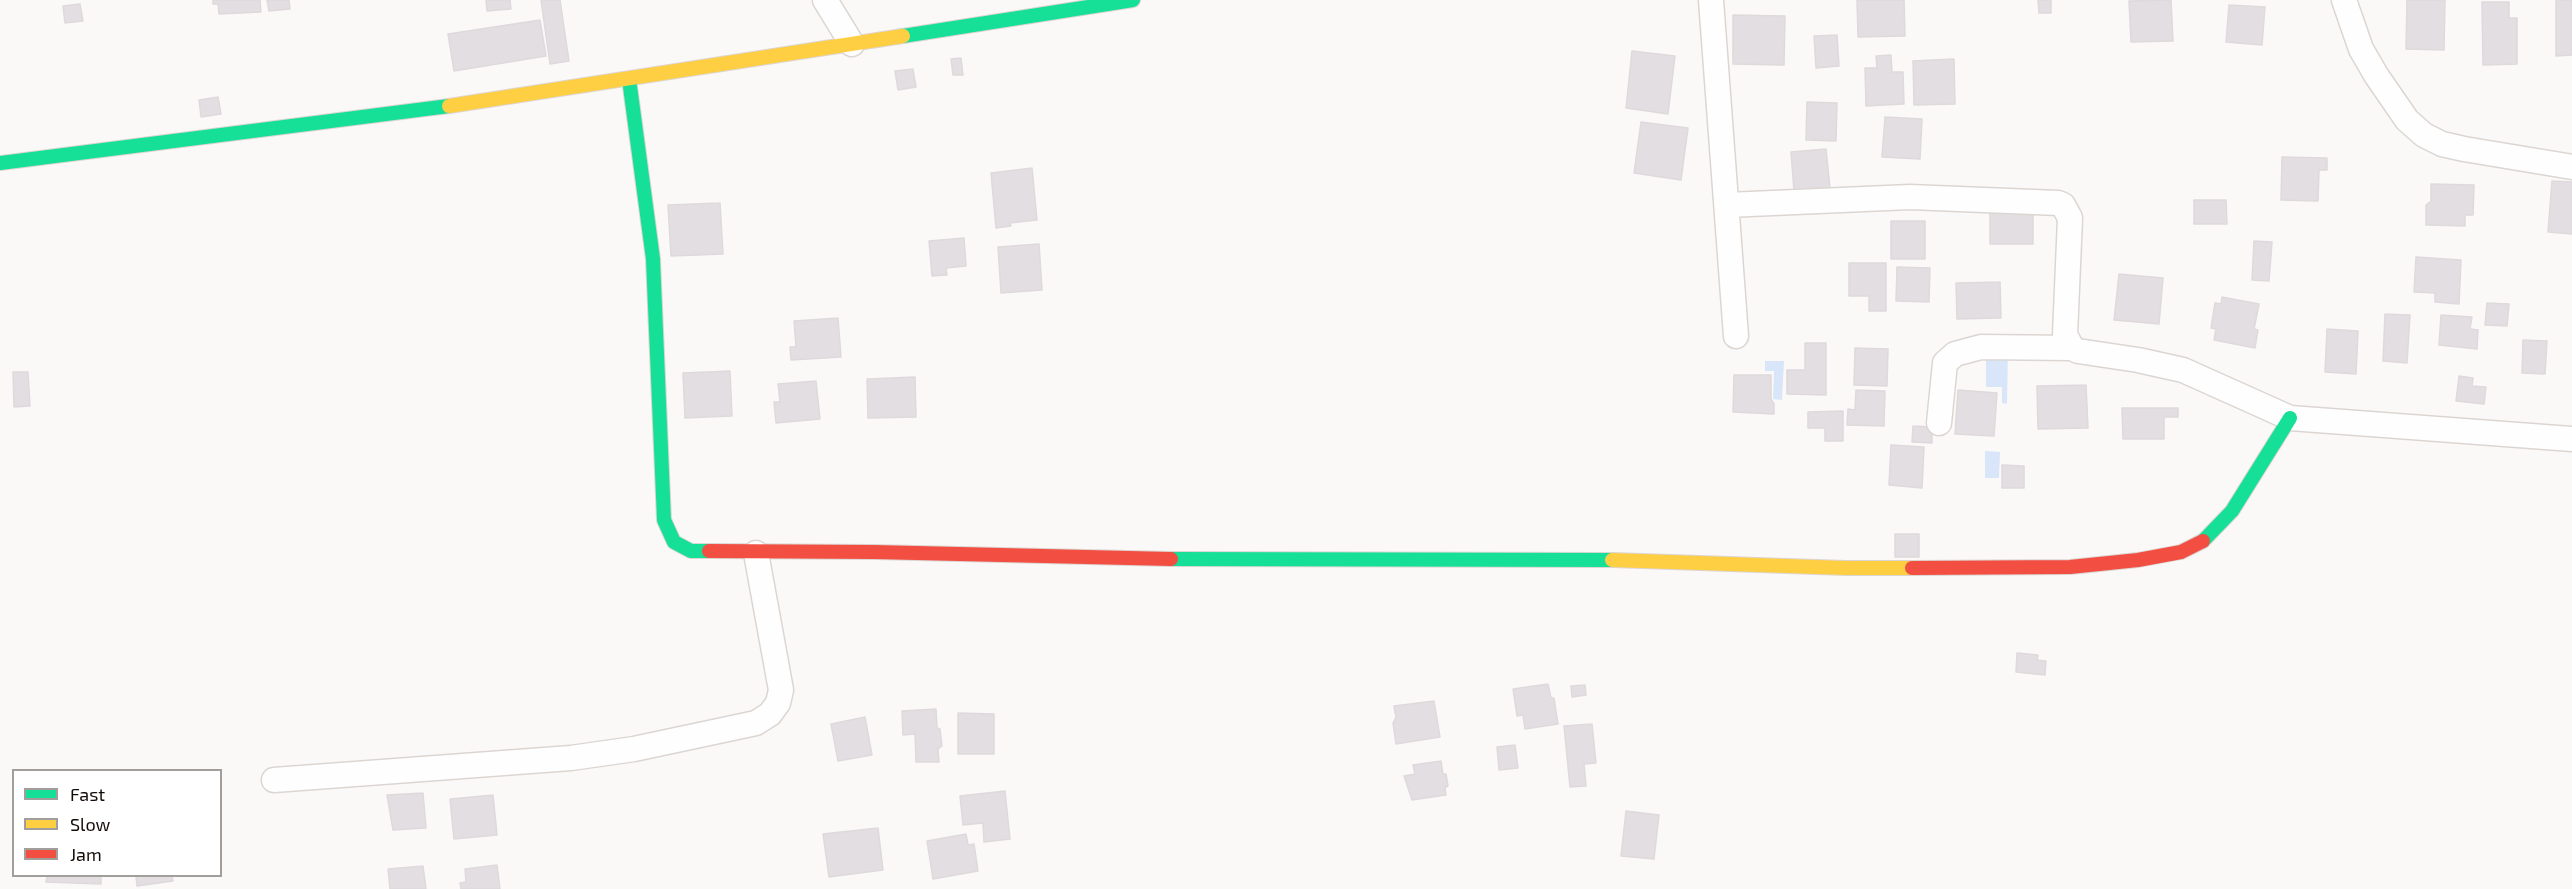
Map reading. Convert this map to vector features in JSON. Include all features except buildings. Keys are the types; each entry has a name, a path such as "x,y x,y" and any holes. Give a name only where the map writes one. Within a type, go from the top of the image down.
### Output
{"street":[{"path":"825,0 852,44"},
{"path":"0,163 459,105 1132,0"},
{"path":"1711,0 1736,336"},
{"path":"2344,0 2361,49 2376,75 2407,120 2424,135 2442,144 2464,149 2572,167"},
{"path":"629,79 653,259 664,520 674,542 691,551 874,552 1231,561 1603,560 1846,568 2023,568 2092,565 2181,552 2203,542 2232,511 2290,418"},
{"path":"1727,205 1910,197 2063,205 2070,218 2069,281 2064,326 2065,335 2072,348"},
{"path":"1939,423 1945,363 1955,354 1981,347 2072,348 2086,353 2138,360 2183,370 2290,418 2572,439"},
{"path":"274,780 571,758 634,749 756,723 770,714 778,703 780,690 756,553"}],"water":[{"path":"1986,349 2008,350 2007,404 2002,403 2002,387 1986,387"},
{"path":"1765,361 1784,361 1782,400 1773,399 1774,371 1765,371"},
{"path":"1985,451 2000,452 1999,478 1985,478"}],"traffic: fast":[{"path":"903,36 1133,0"},
{"path":"629,79 653,259 664,520 674,542 691,551 709,551"},
{"path":"0,163 449,106"},
{"path":"2203,541 2232,511 2290,418"},
{"path":"1171,559 1612,560"}],"traffic: slow":[{"path":"449,106 903,36"},
{"path":"1612,560 1912,568"}],"traffic: jam":[{"path":"1912,568 2070,567 2138,560 2181,552 2203,541"},
{"path":"709,551 874,552 1171,559"}]}
